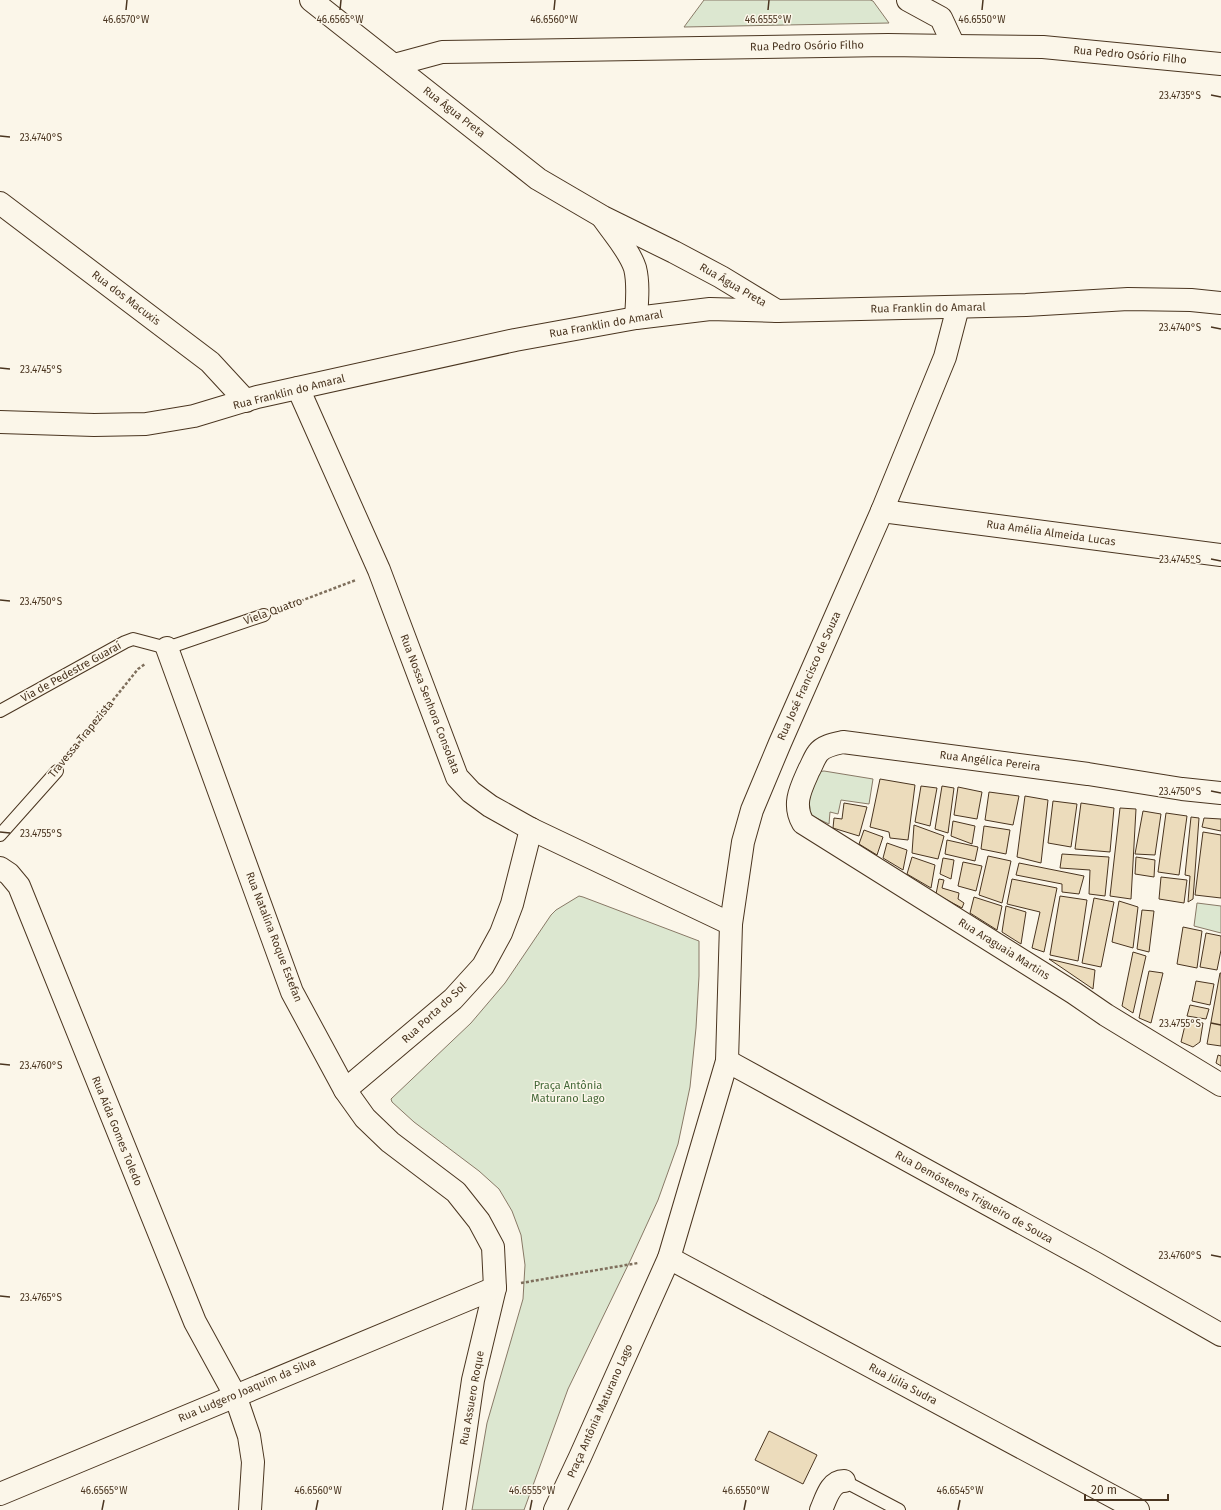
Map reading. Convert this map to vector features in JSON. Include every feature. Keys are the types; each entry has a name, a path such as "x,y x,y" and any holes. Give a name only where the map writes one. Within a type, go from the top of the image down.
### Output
{"street":[{"name":"Rua Água Preta","path":"310,0 538,179 603,217 721,277 777,311"},
{"path":"908,0 942,18 954,46"},
{"name":"Rua Pedro Osório Filho","path":"394,65 442,52 888,45 1043,47 1221,64"},
{"name":"Rua dos Macuxis","path":"0,203 210,362 246,401"},
{"name":"Rua Água Preta","path":"603,217 628,254 635,269 637,284 636,318"},
{"name":"Rua Franklin do Amaral","path":"0,422 94,425 146,424 194,416 298,388 515,340 636,318 710,309 777,311 1026,306 1128,299 1191,300 1221,303"},
{"name":"Rua José Francisco de Souza","path":"727,1061 731,924 743,842 752,810 882,510 945,357 958,307"},
{"name":"Rua Nossa Senhora Consolata","path":"298,388 379,570 457,777 471,792 490,806 531,829 731,924"},
{"name":"Rua Amélia Almeida Lucas","path":"882,510 1221,555"},
{"name":"Rua Natalina Roque Estefan","path":"167,648 292,992 345,1090 365,1118 390,1142 456,1192 479,1221 493,1247 495,1288"},
{"name":"Rua Angélica Pereira","path":"797,806 801,788 818,753 828,746 843,742 1088,774 1182,789 1221,793"},
{"name":"Rua Araguaia Martins","path":"797,806 803,823 1074,993 1111,1018 1221,1085"},
{"name":"Rua Porta do Sol","path":"345,1090 453,999 483,966 501,933 512,904 531,829"},
{"name":"Rua Aída Gomes Toledo","path":"0,868 19,886 195,1322 234,1395 249,1436 253,1462 250,1510"},
{"name":"Praça Antônia Maturano Lago","path":"555,1510 669,1258 727,1061"},
{"name":"Rua Demóstenes Trigueiro de Souza","path":"727,1061 1095,1263 1221,1335"},
{"name":"Rua Júlia Sudra","path":"669,1258 1138,1510"},
{"name":"Rua Ludgero Joaquim da Silva","path":"0,1494 234,1395 495,1288"},
{"name":"Rua Assuero Roque","path":"454,1510 473,1380 495,1288"},
{"path":"821,1510 833,1484 838,1481 844,1481"}],"lane":[{"name":"Viela Quatro","path":"167,648 264,615"},
{"name":"Via de Pedestre Guaraí","path":"0,711 124,642 133,639 167,648"},
{"name":"Travessa Trapezista","path":"0,835 57,770"},
{"path":"844,1481 899,1510"}],"path":[{"name":"Viela Quatro","path":"264,615 379,570"},
{"name":"Travessa Trapezista","path":"57,770 138,669 167,648"},
{"path":"495,1288 669,1258"}],"green space":[{"path":"704,0 870,0 873,1 889,23 684,27"},
{"path":"824,771 873,779 869,804 841,800 838,814 830,812 829,824 812,816 805,805 816,772"},
{"name":"Praça Antônia Maturano Lago","path":"579,896 699,941 699,976 696,1028 690,1087 678,1144 658,1200 568,1389 524,1510 472,1510 487,1423 523,1299 525,1265 521,1235 512,1211 499,1189 479,1171 414,1122 392,1102 391,1099 471,1023 505,983 551,915 556,910"},
{"path":"1197,903 1221,906 1221,933 1194,926"}],"building":[{"path":"880,779 915,785 908,840 890,838 889,832 870,827"},
{"path":"921,786 937,788 930,826 915,822"},
{"path":"942,786 954,788 948,833 935,829"},
{"path":"958,787 982,792 977,819 954,815"},
{"path":"989,792 1019,796 1013,825 985,820"},
{"path":"1025,796 1048,800 1041,863 1017,857"},
{"path":"1053,801 1077,804 1071,847 1048,843"},
{"path":"844,803 867,807 859,836 833,828 834,818 842,819"},
{"path":"1081,803 1114,808 1110,852 1075,849"},
{"path":"1120,808 1136,809 1131,899 1110,896"},
{"path":"1143,811 1161,814 1155,855 1135,854"},
{"path":"1166,813 1187,816 1179,875 1158,872"},
{"path":"1191,817 1199,818 1193,899 1188,902 1190,876 1185,875"},
{"path":"1204,818 1221,819 1221,831 1202,827"},
{"path":"953,821 975,826 972,844 951,836"},
{"path":"914,825 944,836 938,859 912,853"},
{"path":"984,826 1010,830 1006,854 981,849"},
{"path":"864,830 883,837 877,855 859,844"},
{"path":"1203,832 1221,835 1221,898 1195,895"},
{"path":"947,840 978,847 975,861 945,854"},
{"path":"887,843 907,850 903,870 883,858"},
{"path":"1062,854 1109,857 1105,896 1089,894 1090,870 1060,868"},
{"path":"988,856 1011,861 1002,903 979,895"},
{"path":"912,857 935,865 931,888 907,874"},
{"path":"1136,857 1155,860 1154,877 1135,874"},
{"path":"943,858 954,860 951,879 940,874"},
{"path":"963,862 982,866 976,891 958,886"},
{"path":"1019,863 1084,876 1079,894 1062,892 1062,884 1016,875"},
{"path":"1161,877 1187,880 1184,903 1159,899"},
{"path":"939,879 944,880 942,888 959,893 958,899 964,903 962,908 936,894"},
{"path":"1012,879 1057,888 1044,952 1032,948 1040,912 1007,904"},
{"path":"1060,896 1087,900 1078,961 1050,955"},
{"path":"974,897 1002,906 997,930 970,913"},
{"path":"1094,898 1114,902 1101,967 1082,963"},
{"path":"1119,901 1138,907 1133,948 1112,942"},
{"path":"1006,906 1026,912 1021,944 1002,932"},
{"path":"1142,910 1154,911 1149,952 1137,949"},
{"path":"1183,927 1202,931 1197,968 1177,964"},
{"path":"1206,933 1221,936 1221,950 1217,970 1200,967"},
{"path":"1133,952 1146,956 1133,1013 1122,1006"},
{"path":"1049,959 1095,970 1093,989"},
{"path":"1149,971 1163,973 1151,1023 1139,1018"},
{"path":"1221,973 1221,1046 1207,1044"},
{"path":"1196,981 1214,984 1210,1005 1192,1001"},
{"path":"1190,1005 1209,1009 1206,1019 1187,1016"},
{"path":"1186,1021 1203,1023 1200,1042 1193,1047 1181,1042"},
{"path":"1218,1055 1221,1056 1221,1066 1216,1063"},
{"path":"769,1431 817,1455 803,1484 755,1460"}]}
